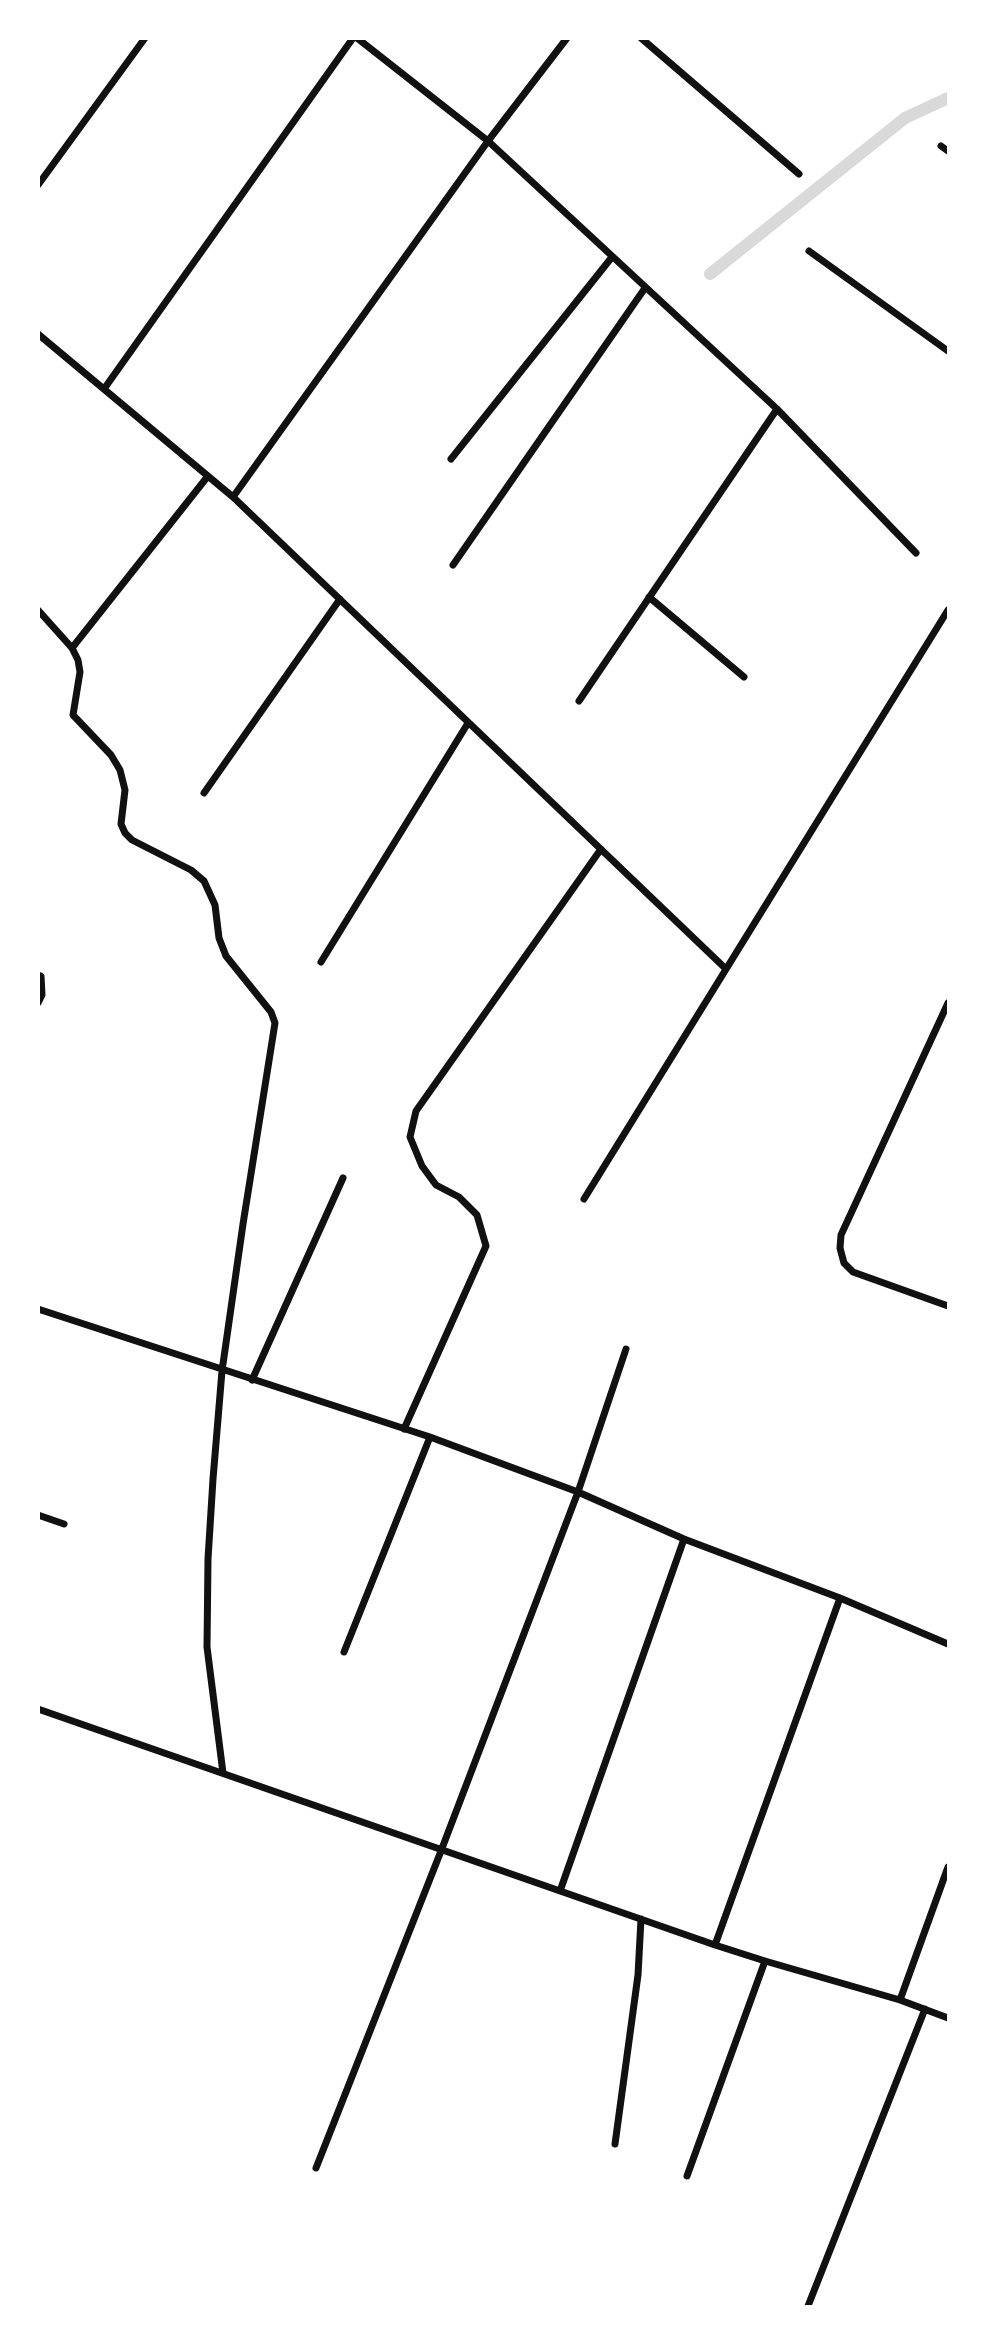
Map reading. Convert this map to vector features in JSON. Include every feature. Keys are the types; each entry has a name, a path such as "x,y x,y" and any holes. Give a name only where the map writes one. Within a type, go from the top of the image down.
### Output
{"street":[{"path":"38,185 145,38"},
{"path":"104,389 355,38 488,141 777,409 916,553"},
{"path":"233,497 488,141 567,38"},
{"path":"641,38 799,174"},
{"path":"941,146 948,151"},
{"path":"809,251 948,351"},
{"path":"451,459 612,257"},
{"path":"453,565 645,288"},
{"path":"38,334 233,497 726,969"},
{"path":"579,701 777,409"},
{"path":"72,648 208,476"},
{"path":"649,597 744,677"},
{"path":"204,793 340,599"},
{"path":"38,610 72,648 80,672 73,715 111,755 120,770 125,790 121,824 125,833 132,840 191,870 204,881 215,905 219,938 226,956 271,1012 275,1023 222,1371 208,1559 207,1647 223,1773"},
{"path":"584,1199 948,610"},
{"path":"321,962 468,723"},
{"path":"404,1429 486,1246 477,1215 459,1196 436,1185 422,1166 410,1137 416,1111 601,849"},
{"path":"38,975 41,976 42,995 38,1003"},
{"path":"948,1003 841,1235 840,1248 844,1263 853,1272 948,1306"},
{"path":"252,1380 343,1178"},
{"path":"38,1309 430,1437 578,1492 684,1539 840,1598 948,1644"},
{"path":"316,2168 578,1492 626,1349"},
{"path":"344,1652 430,1437"},
{"path":"38,1515 64,1524"},
{"path":"560,1891 684,1539"},
{"path":"716,1945 840,1598"},
{"path":"38,1709 716,1945 900,2000 948,2018"},
{"path":"900,2000 948,1867"},
{"path":"615,2144 638,1975 641,1919"},
{"path":"687,2176 765,1961"},
{"path":"808,2306 925,2009"}],"waterway":[{"path":"710,274 905,118 948,98"}]}
